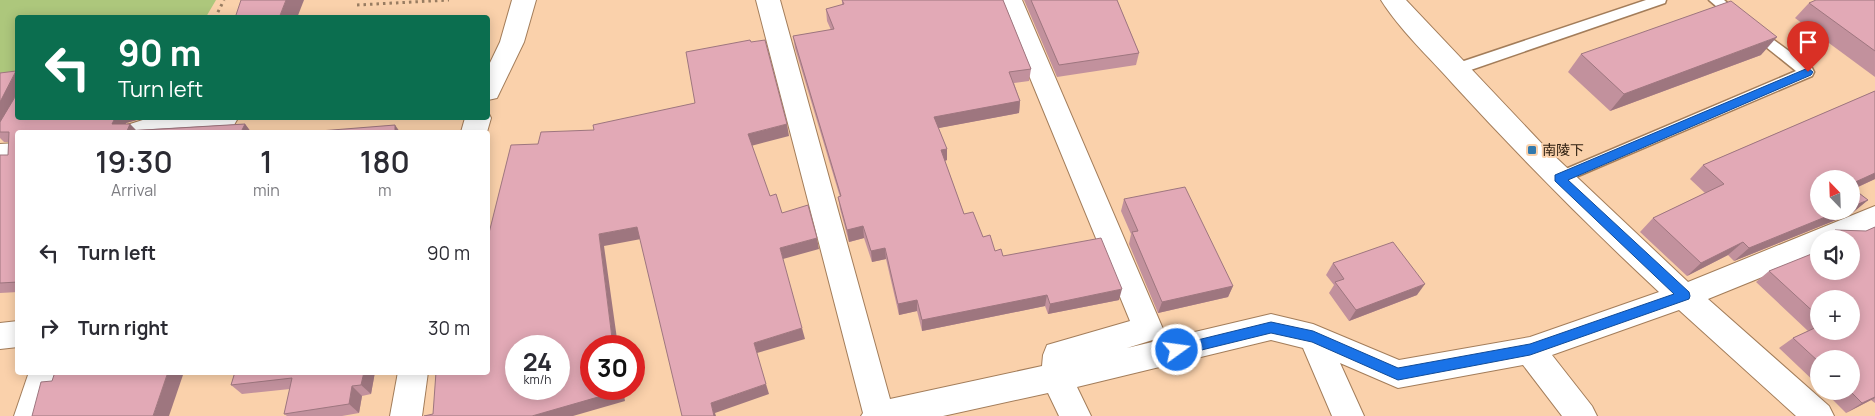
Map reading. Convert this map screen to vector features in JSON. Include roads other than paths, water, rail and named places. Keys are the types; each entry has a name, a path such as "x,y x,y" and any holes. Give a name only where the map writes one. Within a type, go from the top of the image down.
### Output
{"street":[{"path":"490,87 512,42 524,0"},
{"path":"768,0 878,416 1159,355 1271,328 1313,337 1398,374 1530,350 1684,296 1810,246"},
{"path":"1010,0 1148,329 1058,355 1056,376 1075,416"},
{"path":"1393,0 1454,70 1559,178 1684,296 1818,416"},
{"path":"142,130 160,124 203,120"},
{"path":"0,154 15,153"},
{"path":"1847,230 1875,217"},
{"path":"0,336 15,334"},
{"path":"1313,337 1348,416"},
{"path":"1530,350 1580,416"},
{"path":"30,416 43,375"},
{"path":"406,416 413,375"}],"lane":[{"path":"1454,70 1660,0"},
{"path":"1559,178 1808,72 1715,0"}],"place":[{"name":"南陵下","path":"1532,150"}]}
